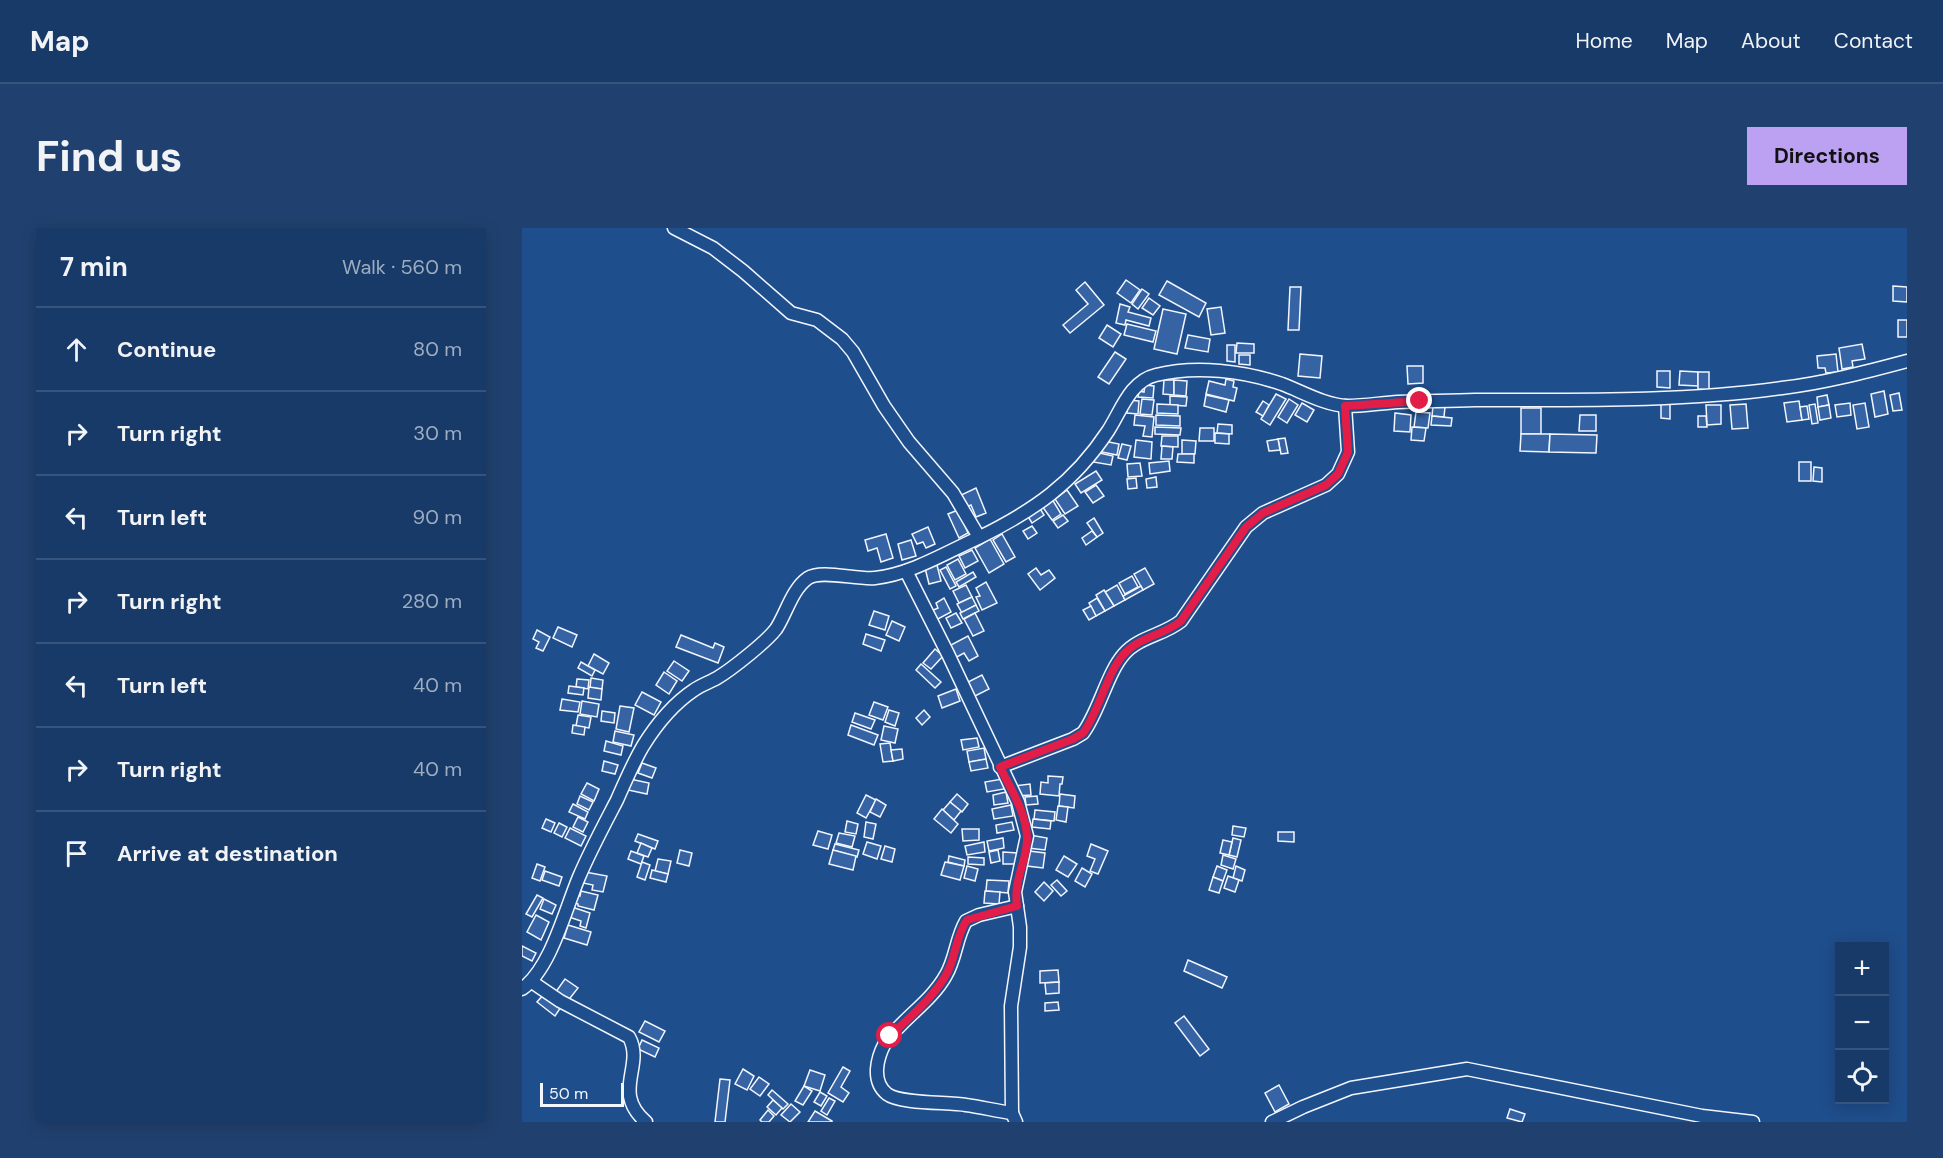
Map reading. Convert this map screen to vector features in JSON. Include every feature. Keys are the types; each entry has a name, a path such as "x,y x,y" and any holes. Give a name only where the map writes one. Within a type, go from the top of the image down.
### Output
{"street":[{"path":"674,228 713,248 791,313 817,320 842,339 853,352 884,406 909,442 953,493 979,537"},
{"path":"646,1122 638,1115 630,1099 628,1088 633,1050 629,1037 527,986 543,966 581,872 642,747 677,703 695,689 720,676 774,631 801,585 808,578 824,574 862,579 885,577 906,570 1014,520 1048,498 1070,478 1101,441 1134,388 1146,378 1159,374 1202,369 1252,376 1345,406 1420,401 1670,398 1725,394 1831,380 1907,361"},
{"path":"1000,767 1083,733 1122,656 1136,645 1170,629 1181,621 1246,527 1263,513 1326,485 1338,474 1348,452 1345,406"},
{"path":"906,570 1018,802 1027,837 1016,884 1020,947 1011,1006 1014,1118 966,1105 893,1098 882,1089 877,1072 880,1053 885,1043 934,992 946,975 967,920 1017,906"},
{"path":"1272,1122 1351,1088 1467,1069 1702,1116 1752,1122"}],"building":[{"path":"1126,280 1140,290 1131,303 1117,293"},
{"path":"1167,281 1206,303 1199,317 1159,295"},
{"path":"1085,282 1104,305 1070,333 1063,325 1088,304 1076,290"},
{"path":"1893,286 1907,287 1907,302 1893,301"},
{"path":"1290,287 1301,287 1299,330 1288,330"},
{"path":"1142,289 1149,294 1138,309 1132,304"},
{"path":"1149,298 1160,306 1153,315 1142,308"},
{"path":"1120,304 1130,307 1128,312 1151,318 1149,326 1126,320 1125,325 1116,323"},
{"path":"1221,307 1225,333 1211,335 1207,309"},
{"path":"1163,309 1186,314 1177,354 1154,349"},
{"path":"1898,320 1907,320 1907,337 1898,337"},
{"path":"1127,324 1156,331 1153,342 1124,335"},
{"path":"1107,325 1121,334 1113,347 1099,338"},
{"path":"1188,335 1210,339 1208,352 1185,348"},
{"path":"1237,343 1254,344 1254,353 1236,353"},
{"path":"1862,344 1865,359 1852,361 1853,367 1842,369 1839,348"},
{"path":"1227,345 1235,345 1235,362 1227,361"},
{"path":"1115,352 1126,359 1109,384 1098,377"},
{"path":"1300,354 1322,356 1320,378 1298,376"},
{"path":"1836,354 1838,372 1826,373 1825,368 1818,368 1817,356"},
{"path":"1239,355 1250,355 1250,365 1239,364"},
{"path":"1407,366 1423,366 1423,383 1408,384"},
{"path":"1657,371 1670,371 1670,388 1657,387"},
{"path":"1680,371 1698,372 1698,386 1679,385"},
{"path":"1698,372 1709,372 1709,390 1698,389"},
{"path":"1226,379 1234,381 1233,387 1237,388 1234,401 1206,394 1209,381 1225,385"},
{"path":"1164,380 1174,380 1174,395 1163,394"},
{"path":"1174,380 1187,381 1186,396 1174,395"},
{"path":"1145,385 1154,386 1153,398 1138,397 1139,391 1144,392"},
{"path":"1884,391 1888,414 1875,417 1871,394"},
{"path":"1899,393 1902,410 1893,411 1890,395"},
{"path":"1276,394 1286,399 1270,425 1261,419"},
{"path":"1206,395 1229,400 1226,412 1204,406"},
{"path":"1827,395 1829,405 1818,407 1817,397"},
{"path":"1170,396 1187,397 1186,406 1170,405"},
{"path":"1142,399 1154,400 1152,415 1140,414"},
{"path":"1289,399 1298,405 1287,423 1278,417"},
{"path":"1128,400 1139,401 1138,414 1127,413"},
{"path":"1263,401 1269,405 1263,416 1256,412"},
{"path":"1799,401 1802,420 1787,422 1784,403"},
{"path":"1302,403 1314,410 1307,422 1295,415"},
{"path":"1850,403 1851,415 1837,417 1835,405"},
{"path":"1865,403 1869,427 1857,429 1853,405"},
{"path":"1157,404 1178,405 1178,414 1157,413"},
{"path":"1661,404 1670,404 1670,419 1661,418"},
{"path":"1746,404 1748,428 1732,429 1730,405"},
{"path":"1815,404 1818,423 1812,424 1809,405"},
{"path":"1706,405 1721,405 1721,424 1707,425"},
{"path":"1829,405 1831,418 1820,420 1818,407"},
{"path":"1433,406 1445,407 1444,417 1432,416"},
{"path":"1807,406 1809,419 1802,420 1800,407"},
{"path":"1521,408 1541,408 1541,434 1521,434"},
{"path":"1416,412 1430,413 1428,428 1414,427"},
{"path":"1395,413 1411,415 1410,432 1394,431"},
{"path":"1135,415 1154,417 1152,437 1143,436 1145,426 1134,425"},
{"path":"1156,415 1180,416 1180,426 1156,425"},
{"path":"1580,415 1596,415 1596,431 1579,431"},
{"path":"1432,416 1452,418 1451,426 1431,425"},
{"path":"1698,416 1706,416 1707,427 1698,427"},
{"path":"1218,424 1232,425 1232,434 1217,433"},
{"path":"1155,427 1181,428 1180,435 1155,434"},
{"path":"1412,427 1426,428 1424,441 1411,440"},
{"path":"1200,428 1214,428 1214,441 1199,441"},
{"path":"1215,433 1229,434 1229,444 1215,443"},
{"path":"1521,434 1550,434 1549,452 1520,451"},
{"path":"1550,434 1597,435 1596,453 1549,452"},
{"path":"1162,436 1178,436 1178,447 1161,446"},
{"path":"1285,438 1288,453 1281,454 1278,439"},
{"path":"1278,439 1280,450 1269,451 1267,441"},
{"path":"1136,440 1152,442 1151,459 1134,457"},
{"path":"1182,440 1196,441 1195,454 1182,454"},
{"path":"1104,441 1119,444 1117,455 1102,452"},
{"path":"1122,444 1131,446 1127,460 1118,458"},
{"path":"1162,446 1173,447 1172,459 1161,459"},
{"path":"1095,452 1113,456 1111,465 1093,462"},
{"path":"1178,454 1194,454 1194,463 1177,462"},
{"path":"1169,461 1170,471 1150,474 1149,463"},
{"path":"1799,462 1811,462 1811,481 1799,481"},
{"path":"1140,463 1142,476 1128,477 1127,464"},
{"path":"1814,467 1822,468 1822,482 1813,481"},
{"path":"1096,471 1102,480 1081,493 1075,484"},
{"path":"1156,477 1157,487 1147,488 1146,479"},
{"path":"1136,478 1137,488 1128,489 1127,479"},
{"path":"1096,485 1104,496 1093,503 1085,492"},
{"path":"976,488 986,513 976,517 971,505 964,508 959,496"},
{"path":"1067,490 1078,506 1065,514 1055,499"},
{"path":"1052,499 1061,514 1052,520 1042,506"},
{"path":"1039,507 1044,515 1032,523 1027,515"},
{"path":"958,510 968,533 959,538 948,514"},
{"path":"1063,515 1068,521 1058,528 1053,521"},
{"path":"1094,518 1103,533 1097,537 1087,523"},
{"path":"1032,526 1037,533 1028,539 1023,531"},
{"path":"928,527 935,544 926,548 923,542 917,544 912,534"},
{"path":"1092,531 1097,537 1086,545 1082,538"},
{"path":"886,534 893,558 881,562 877,548 868,551 865,540"},
{"path":"1002,534 1015,557 1006,562 993,540"},
{"path":"990,539 1004,564 989,573 975,548"},
{"path":"911,540 916,556 902,560 898,544"},
{"path":"972,550 978,561 965,568 959,556"},
{"path":"958,559 966,574 955,580 947,565"},
{"path":"937,565 941,581 929,584 925,568"},
{"path":"946,567 956,586 950,589 940,570"},
{"path":"1036,568 1041,575 1049,570 1055,578 1040,590 1028,574"},
{"path":"1145,568 1154,584 1143,590 1134,574"},
{"path":"973,572 976,577 959,587 956,582"},
{"path":"1132,576 1138,587 1125,594 1119,583"},
{"path":"986,582 997,603 982,610 976,597 980,596 976,588"},
{"path":"966,585 972,597 959,603 953,591"},
{"path":"1117,585 1125,600 1114,606 1105,592"},
{"path":"1141,586 1143,590 1125,600 1123,596"},
{"path":"1104,590 1114,606 1105,611 1096,595"},
{"path":"972,597 976,605 962,613 957,604"},
{"path":"944,598 951,612 936,620 931,611 938,608 936,603"},
{"path":"1097,598 1105,611 1096,616 1089,603"},
{"path":"976,605 979,611 963,619 960,613"},
{"path":"1091,606 1096,616 1089,620 1083,610"},
{"path":"874,611 889,616 885,630 869,625"},
{"path":"956,613 962,623 951,628 946,618"},
{"path":"975,613 984,631 973,636 964,619"},
{"path":"892,621 905,627 899,641 886,635"},
{"path":"558,627 577,635 572,647 553,638"},
{"path":"537,630 550,637 543,651 536,648 539,642 533,639"},
{"path":"866,634 885,640 881,651 863,644"},
{"path":"681,635 713,648 715,643 724,647 718,663 676,647"},
{"path":"968,636 978,656 969,661 964,653 955,658 949,646"},
{"path":"935,649 943,656 931,669 923,663"},
{"path":"594,654 609,663 603,674 588,666"},
{"path":"674,661 689,671 682,681 667,671"},
{"path":"581,662 595,670 592,676 578,668"},
{"path":"921,664 941,682 935,688 916,670"},
{"path":"664,672 677,681 669,694 656,685"},
{"path":"982,675 989,689 975,696 968,682"},
{"path":"591,678 603,680 602,689 590,688"},
{"path":"577,679 589,680 588,689 576,687"},
{"path":"569,686 584,688 583,695 568,693"},
{"path":"589,687 602,689 601,700 588,698"},
{"path":"956,689 960,701 942,708 938,696"},
{"path":"642,692 661,702 654,715 635,705"},
{"path":"562,699 580,702 578,712 560,710"},
{"path":"582,701 599,704 597,717 580,714"},
{"path":"874,702 888,707 883,720 869,715"},
{"path":"620,706 634,708 629,732 616,729"},
{"path":"889,710 899,713 895,726 885,722"},
{"path":"924,710 930,717 922,725 916,718"},
{"path":"602,711 615,713 614,723 601,721"},
{"path":"855,713 875,720 871,729 852,722"},
{"path":"578,715 591,717 589,728 576,726"},
{"path":"573,725 585,727 584,735 572,733"},
{"path":"851,725 878,735 874,745 848,735"},
{"path":"884,726 898,729 895,743 881,740"},
{"path":"615,731 634,735 631,746 613,742"},
{"path":"977,738 979,747 963,750 961,740"},
{"path":"606,741 623,746 621,755 604,751"},
{"path":"890,743 893,761 883,762 880,744"},
{"path":"984,748 986,759 969,762 967,751"},
{"path":"902,749 903,759 893,761 891,750"},
{"path":"986,759 988,768 971,771 969,762"},
{"path":"604,761 618,765 615,774 602,771"},
{"path":"642,763 656,768 652,778 638,773"},
{"path":"1048,776 1063,777 1059,796 1040,794 1041,782 1048,783"},
{"path":"630,779 649,783 647,794 628,790"},
{"path":"1002,779 1004,789 987,792 985,782"},
{"path":"587,783 599,789 594,801 581,794"},
{"path":"1030,784 1031,795 1015,796 1014,786"},
{"path":"1006,792 1008,803 994,805 993,795"},
{"path":"957,794 968,804 962,812 950,802"},
{"path":"1060,794 1075,796 1074,808 1059,806"},
{"path":"866,795 876,800 866,818 857,813"},
{"path":"580,796 593,802 589,810 577,804"},
{"path":"1037,796 1038,804 1026,805 1025,797"},
{"path":"876,799 886,805 880,817 870,812"},
{"path":"950,802 961,811 954,820 943,810"},
{"path":"573,804 588,812 585,819 569,812"},
{"path":"1011,805 1013,816 994,819 992,809"},
{"path":"1058,806 1068,807 1066,822 1056,820"},
{"path":"942,809 958,824 951,833 934,819"},
{"path":"1035,810 1055,812 1054,821 1034,819"},
{"path":"578,817 588,822 583,832 573,827"},
{"path":"546,819 555,823 551,832 542,828"},
{"path":"1033,819 1051,821 1050,829 1032,827"},
{"path":"847,821 858,824 856,834 845,832"},
{"path":"866,822 876,824 873,839 864,837"},
{"path":"1012,822 1014,830 997,833 996,825"},
{"path":"559,823 567,827 562,837 554,833"},
{"path":"1233,826 1246,828 1244,837 1232,835"},
{"path":"570,828 586,836 581,846 565,838"},
{"path":"962,829 979,829 979,840 963,841"},
{"path":"818,831 832,835 828,849 813,845"},
{"path":"1278,832 1294,832 1294,842 1278,841"},
{"path":"839,833 855,836 852,847 836,843"},
{"path":"638,834 658,841 655,849 635,841"},
{"path":"1030,835 1047,838 1045,850 1028,848"},
{"path":"1003,838 1004,848 989,851 987,841"},
{"path":"1233,838 1241,840 1237,857 1229,855"},
{"path":"1223,840 1232,842 1229,855 1220,853"},
{"path":"867,842 881,846 877,859 863,854"},
{"path":"984,842 985,852 967,855 965,846"},
{"path":"641,843 652,848 648,857 637,853"},
{"path":"835,844 859,850 857,857 833,850"},
{"path":"1091,844 1108,851 1098,874 1090,871 1095,859 1087,856"},
{"path":"885,846 895,849 892,862 881,859"},
{"path":"680,850 692,853 689,866 677,863"},
{"path":"833,850 856,856 853,870 829,864"},
{"path":"998,850 1000,861 991,863 989,852"},
{"path":"631,851 644,856 641,864 628,859"},
{"path":"1029,851 1045,853 1043,868 1027,866"},
{"path":"1003,852 1018,853 1018,864 1003,864"},
{"path":"1223,855 1236,859 1233,869 1221,865"},
{"path":"949,856 965,860 964,866 948,862"},
{"path":"1064,856 1077,864 1068,877 1056,870"},
{"path":"968,857 984,858 984,865 968,864"},
{"path":"658,859 671,861 668,874 655,871"},
{"path":"642,862 650,865 645,880 637,877"},
{"path":"945,862 964,866 960,880 941,875"},
{"path":"537,864 545,867 540,881 532,878"},
{"path":"967,866 978,869 975,881 964,878"},
{"path":"1217,866 1227,870 1223,881 1213,877"},
{"path":"1236,866 1245,870 1242,881 1233,878"},
{"path":"1082,868 1092,874 1085,887 1075,881"},
{"path":"652,870 668,874 666,882 650,878"},
{"path":"545,871 562,877 559,886 542,880"},
{"path":"585,872 607,876 603,892 592,890 593,885 583,883"},
{"path":"1228,876 1239,880 1235,892 1224,888"},
{"path":"1213,877 1223,881 1219,893 1209,890"},
{"path":"987,880 1009,881 1008,893 986,891"},
{"path":"1057,880 1067,891 1061,896 1051,885"},
{"path":"1044,882 1053,891 1044,901 1035,892"},
{"path":"581,891 598,895 594,910 575,903"},
{"path":"985,891 1000,892 999,904 984,903"},
{"path":"537,895 543,898 532,917 526,914"},
{"path":"544,899 556,905 552,914 540,909"},
{"path":"572,907 590,913 586,928 580,926 581,921 569,917"},
{"path":"536,915 549,922 541,940 527,932"},
{"path":"568,925 591,932 587,945 564,938"},
{"path":"522,946 536,953 532,961 522,956"},
{"path":"1188,960 1227,977 1222,988 1184,971"},
{"path":"1058,970 1059,982 1040,983 1040,971"},
{"path":"565,979 578,988 567,1002 555,993"},
{"path":"1059,982 1059,993 1046,994 1045,983"},
{"path":"544,994 561,1007 555,1016 537,1002"},
{"path":"1058,1002 1059,1010 1045,1011 1045,1003"},
{"path":"1184,1016 1209,1049 1200,1056 1175,1023"},
{"path":"645,1021 665,1031 659,1042 639,1032"},
{"path":"642,1040 659,1048 655,1057 638,1049"},
{"path":"843,1067 850,1071 841,1087 849,1093 843,1102 828,1093"},
{"path":"743,1069 754,1076 747,1090 735,1084"},
{"path":"810,1070 825,1075 820,1091 804,1086"},
{"path":"759,1077 769,1084 760,1096 750,1089"},
{"path":"720,1079 730,1080 725,1122 715,1122"},
{"path":"1279,1085 1289,1104 1275,1112 1265,1093"},
{"path":"804,1086 812,1091 803,1105 795,1101"},
{"path":"772,1090 788,1104 783,1109 768,1095"},
{"path":"820,1092 827,1096 821,1106 814,1102"},
{"path":"829,1098 835,1101 827,1115 821,1111"},
{"path":"773,1100 782,1108 776,1115 767,1107"},
{"path":"791,1104 800,1112 790,1122 781,1115"},
{"path":"1510,1109 1525,1114 1522,1122 1507,1118"},
{"path":"768,1110 774,1116 769,1122 762,1122 760,1120"},
{"path":"815,1111 832,1121 832,1122 808,1122"}],"route":[{"path":"890,1036 934,992 946,975 967,920 1017,906 1015,892 1027,837 1018,802 1000,767 1083,733 1122,656 1136,645 1170,629 1181,621 1246,527 1263,513 1326,485 1338,474 1347,459 1348,452 1345,406 1420,401"}]}
